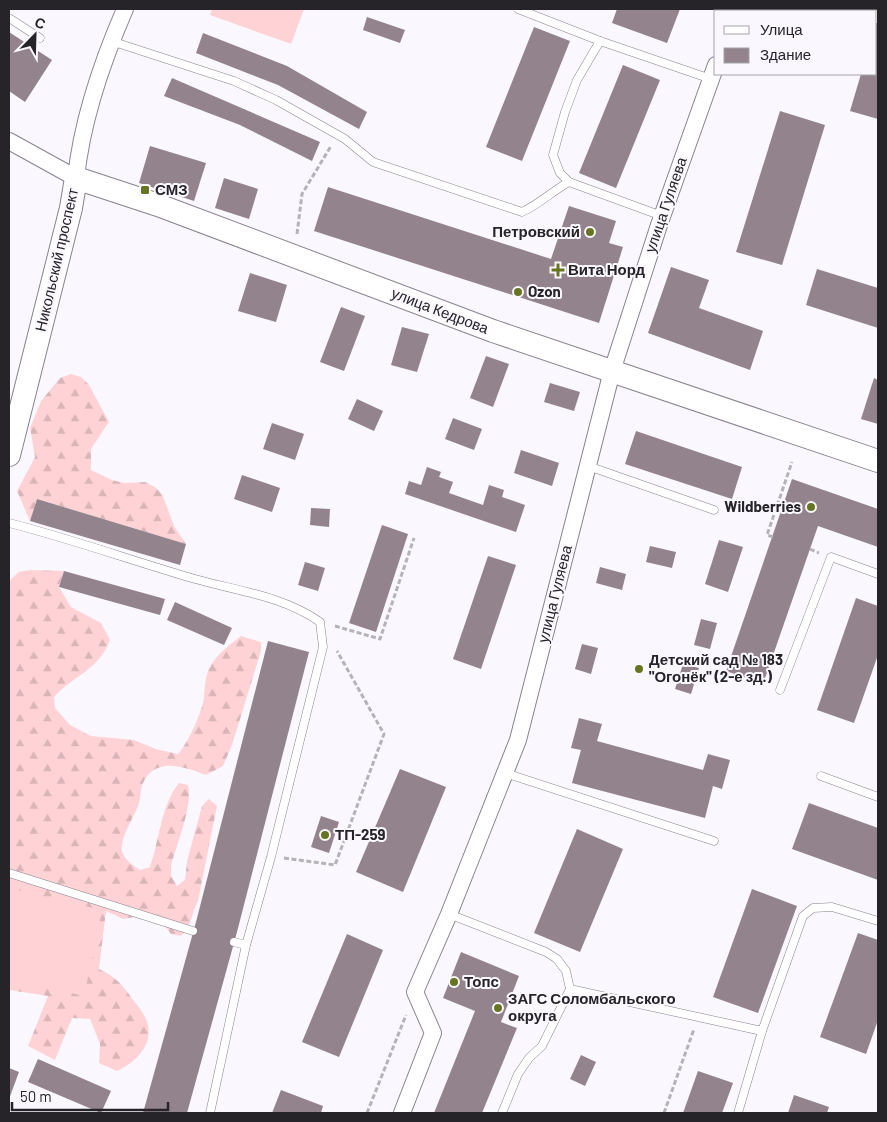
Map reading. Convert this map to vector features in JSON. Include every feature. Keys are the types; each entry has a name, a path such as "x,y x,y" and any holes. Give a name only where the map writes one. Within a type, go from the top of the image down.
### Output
{"main road":[{"name":"улица Кедрова","path":"76,178 158,205 493,331 878,461"},
{"name":"Никольский проспект","path":"9,455 71,208 76,178"}],"street":[{"name":"Никольский проспект","path":"76,178 78,158 93,95 111,42 125,9"},
{"name":"улица Гуляева","path":"415,992 450,914 518,740 612,371 662,216 713,72"},
{"name":"улица Кедрова","path":"9,141 76,178"},
{"path":"402,1113 433,1033 415,992"}],"lane":[{"path":"518,9 600,41 713,72"},
{"path":"9,18 40,38"},
{"path":"600,41 577,80 553,154 560,172 569,182 662,216"},
{"path":"111,42 234,82 276,100 338,135 373,162 522,212 536,206 551,191 569,182"},
{"path":"588,466 714,510"},
{"path":"9,524 197,579 280,600 304,611 320,622 324,647 272,857 246,944 210,1113"},
{"path":"780,690 831,557 878,574"},
{"path":"505,773 714,841"},
{"path":"821,776 878,798"},
{"path":"9,873 193,931"},
{"path":"738,1113 762,1031 794,935 803,916 813,908 832,907 878,921"},
{"path":"450,914 546,952 557,959 566,971 570,989 542,1046 529,1058 518,1074 502,1113"},
{"path":"234,942 246,944"},
{"path":"570,989 762,1031"}],"path":[{"path":"295,256 302,194 338,135"},
{"path":"772,537 767,535 792,462"},
{"path":"320,622 380,639 414,538"},
{"path":"272,857 335,865 384,734 320,622"},
{"path":"367,1113 415,992"},
{"path":"664,1113 698,1017"}],"green space":[{"path":"212,9 304,9 291,44 210,15"},
{"path":"71,374 81,377 89,385 109,422 91,449 91,470 112,480 124,483 145,482 155,487 162,494 174,526 186,544 37,499 30,521 17,491 35,457 30,428 41,401 60,378"},
{"path":"30,570 64,571 59,587 71,607 101,623 110,640 99,659 54,697 55,708 70,725 91,736 134,740 156,749 178,754 199,716 203,703 206,677 213,662 222,651 241,636 261,642 261,651 232,745 223,766 206,775 176,766 164,766 152,771 143,784 139,803 124,836 122,849 126,859 140,870 150,867 168,802 179,783 188,785 189,794 184,825 171,866 171,876 177,886 185,880 187,861 202,806 209,799 217,806 198,901 188,928 181,936 171,934 165,926 141,916 123,919 106,911 99,969 123,986 143,1014 148,1027 148,1036 143,1050 138,1057 117,1071 99,1063 100,1044 90,1019 72,1018 55,1060 28,1046 48,996 9,990 9,581 19,572"},
{"path":"9,888 102,910 84,996 9,979"}],"building":[{"path":"617,9 680,9 667,43 612,23"},
{"path":"367,17 405,30 400,43 363,30"},
{"path":"878,23 878,119 850,111 861,75 877,75"},
{"path":"534,27 570,41 522,161 486,147"},
{"path":"9,32 52,60 25,102 9,91"},
{"path":"203,33 287,66 367,112 359,129 278,85 196,53"},
{"path":"623,65 660,80 616,188 579,173"},
{"path":"172,78 320,142 312,161 240,125 164,96"},
{"path":"780,111 825,125 782,265 736,252"},
{"path":"150,146 206,163 194,201 139,183"},
{"path":"224,178 258,189 249,219 215,208"},
{"path":"328,187 551,259 569,206 616,221 609,243 623,247 599,323 314,231"},
{"path":"671,267 709,280 699,308 763,331 750,370 648,333"},
{"path":"817,269 878,288 878,328 806,305"},
{"path":"250,273 287,285 276,322 238,311"},
{"path":"341,307 365,316 344,371 320,362"},
{"path":"402,327 429,334 417,372 391,365"},
{"path":"486,356 509,364 493,407 470,398"},
{"path":"874,378 878,380 878,424 861,419"},
{"path":"550,383 580,392 574,411 544,402"},
{"path":"357,399 383,411 374,431 348,419"},
{"path":"453,418 482,429 474,450 445,439"},
{"path":"272,423 304,434 295,460 263,449"},
{"path":"636,431 742,467 732,499 625,464"},
{"path":"521,450 559,463 552,486 514,473"},
{"path":"427,467 441,472 439,477 453,482 449,493 483,505 489,485 504,490 502,497 525,505 516,532 405,494 409,481 421,485"},
{"path":"242,475 280,488 272,512 234,499"},
{"path":"792,479 878,509 878,547 818,526 763,684 726,671"},
{"path":"37,499 186,544 180,565 30,521"},
{"path":"311,508 330,509 329,527 310,525"},
{"path":"382,525 408,534 376,632 349,623"},
{"path":"719,540 743,547 728,592 705,584"},
{"path":"650,546 676,552 672,568 646,562"},
{"path":"488,556 516,565 481,669 453,659"},
{"path":"305,562 325,568 318,591 298,585"},
{"path":"600,567 626,574 622,590 596,583"},
{"path":"64,571 165,599 160,615 59,587"},
{"path":"856,598 878,606 878,655 854,723 817,710"},
{"path":"175,602 232,628 224,645 167,620"},
{"path":"701,619 717,623 710,649 694,645"},
{"path":"268,641 309,652 237,932 187,1113 143,1113 196,922"},
{"path":"582,644 598,648 591,674 575,669"},
{"path":"683,664 699,668 691,694 675,689"},
{"path":"579,718 602,724 597,741 703,770 708,754 730,760 722,789 713,786 705,818 572,783 581,750 571,748"},
{"path":"400,769 446,787 403,892 356,872"},
{"path":"809,803 878,828 878,880 792,849"},
{"name":"ТП-259","path":"321,816 339,822 329,853 311,847"},
{"path":"577,829 623,849 580,952 534,933"},
{"path":"752,889 797,906 758,1013 713,997"},
{"path":"858,933 878,940 878,1020 866,1054 820,1037"},
{"path":"347,934 383,950 339,1057 302,1042"},
{"path":"461,952 519,976 501,1022 517,1028 482,1113 434,1113 475,1011 443,998"},
{"path":"581,1055 596,1062 585,1086 570,1079"},
{"path":"38,1059 111,1091 101,1113 28,1082"},
{"path":"9,1068 19,1072 9,1099"},
{"path":"698,1071 733,1083 722,1113 683,1113"},
{"path":"281,1090 323,1106 321,1113 272,1113"},
{"path":"794,1095 829,1107 827,1113 788,1113"}],"place":[{"name":"СМЗ","path":"145,190"},
{"name":"Петровский","path":"590,232"},
{"name":"Вита Норд","path":"558,270"},
{"name":"Ozon","path":"518,292"},
{"name":"Wildberries","path":"811,507"},
{"name":"Детский сад № 183 \"Огонёк\" (2-е зд.)","path":"639,669"},
{"name":"ТП-259","path":"325,835"},
{"name":"Топс","path":"454,982"},
{"name":"ЗАГС Соломбальского округа","path":"498,1008"}]}
